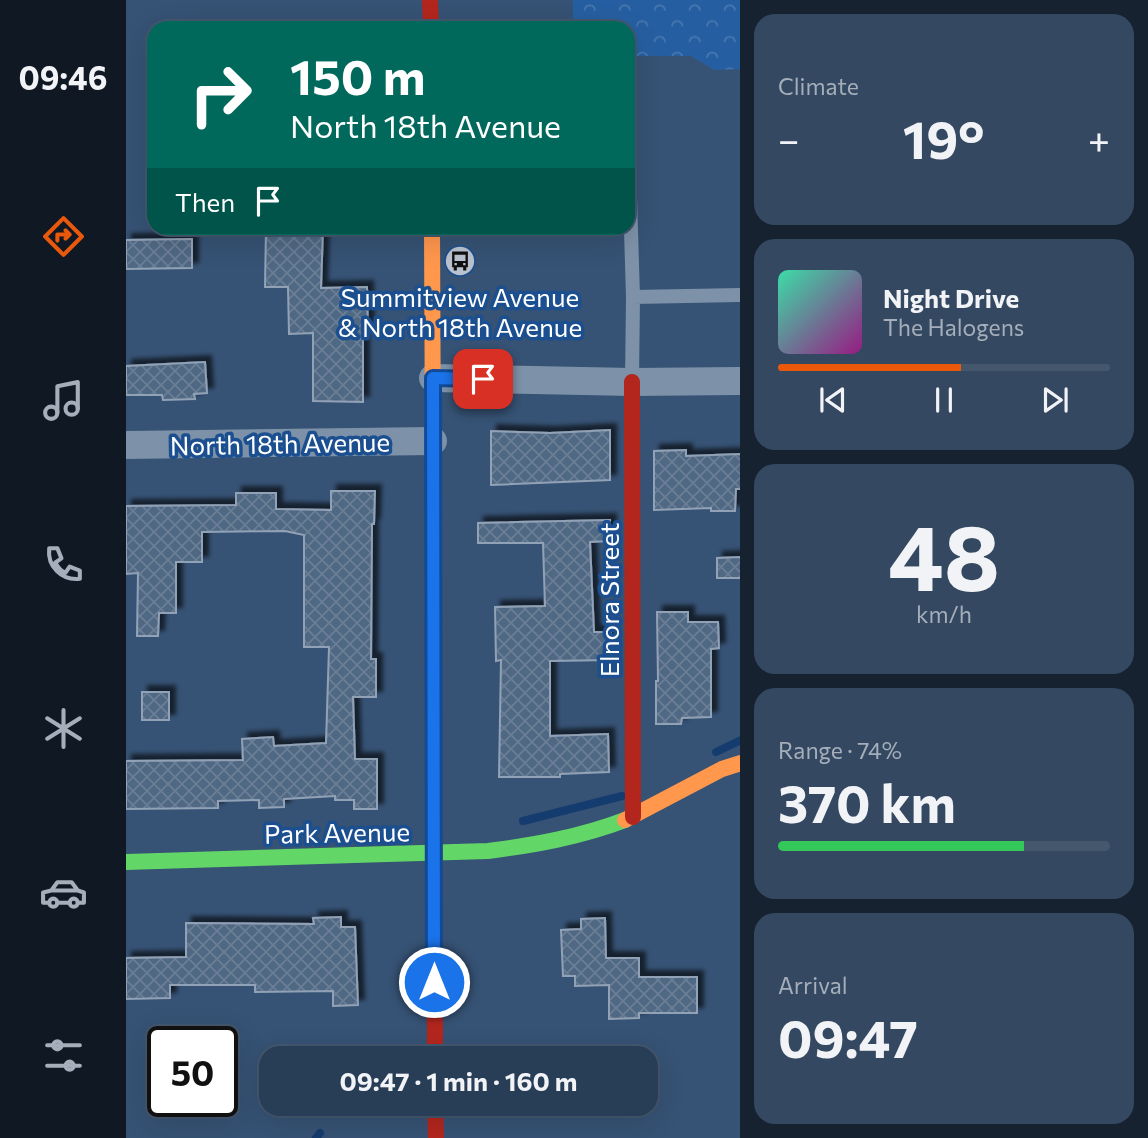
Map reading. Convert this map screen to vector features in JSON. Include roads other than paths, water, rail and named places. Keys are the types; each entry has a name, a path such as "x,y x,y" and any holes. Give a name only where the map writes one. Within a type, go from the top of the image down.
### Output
{"street":[{"path":"430,0 430,21"},
{"path":"432,235 435,1046"},
{"path":"433,378 740,381"},
{"name":"Elnora Street","path":"632,382 633,810"},
{"name":"North 18th Avenue","path":"126,445 433,441"},
{"name":"Park Avenue","path":"126,862 433,854 535,845 591,833 633,810 734,763 740,763"},
{"path":"435,1116 436,1138"}],"lane":[{"path":"631,235 632,382"},
{"path":"633,297 740,295"}],"waterway":[{"path":"716,752 740,740"},
{"path":"523,821 622,796"},
{"path":"316,1138 320,1133"}],"place":[{"name":"Summitview Avenue & North 18th Avenue","path":"460,261"}]}
